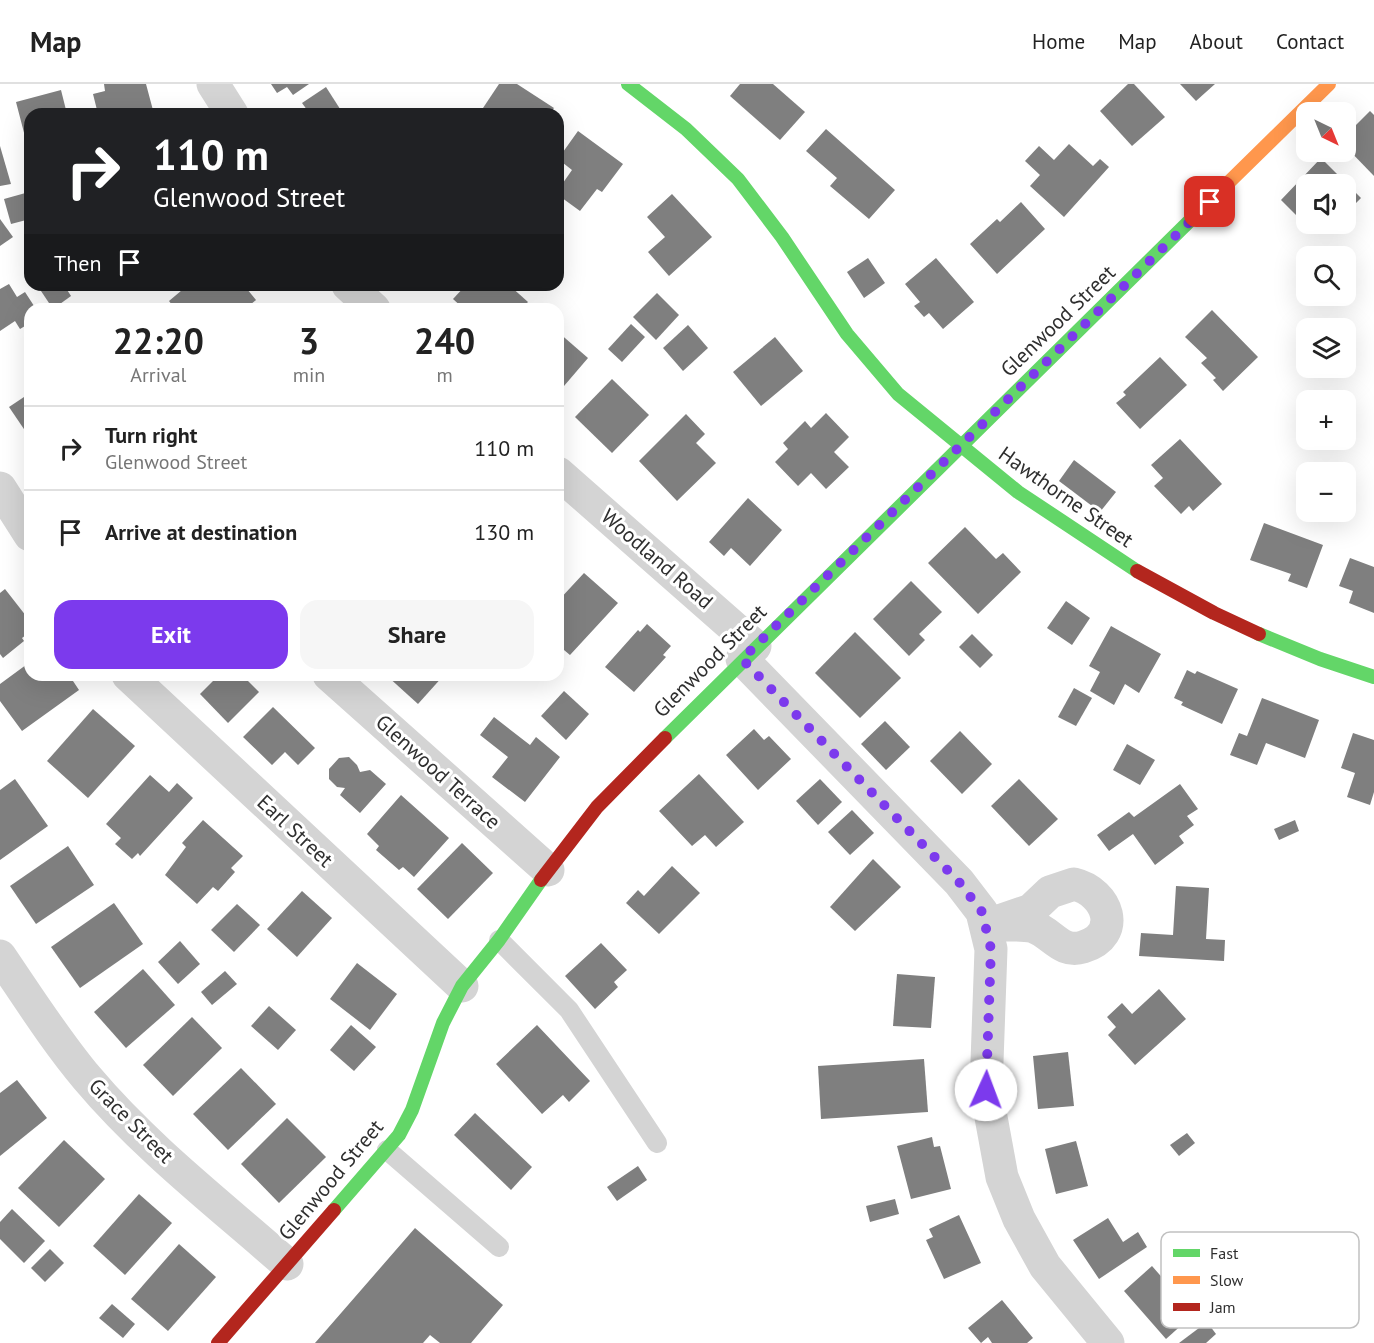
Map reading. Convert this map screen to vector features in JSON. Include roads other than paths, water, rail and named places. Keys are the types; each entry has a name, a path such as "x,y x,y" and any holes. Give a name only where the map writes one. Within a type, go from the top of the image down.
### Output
{"street":[{"path":"213,84 228,108"},
{"name":"Hawthorne Street","path":"628,84 695,134 729,169 768,216 874,370 920,417 1014,490 1072,530 1142,573 1266,636 1374,677"},
{"name":"Glenwood Street","path":"218,1343 387,1150 404,1126 443,1023 462,986 499,940 548,870 613,789 749,652 1329,84"},
{"path":"354,291 368,303"},
{"name":"Woodland Road","path":"564,479 749,652 975,901 987,925 991,949 986,1090 1002,1177 1019,1220 1045,1266 1108,1343"},
{"name":"Earl Street","path":"134,681 462,986"},
{"name":"Glenwood Terrace","path":"336,681 548,870"},
{"name":"Grace Street","path":"0,956 67,1053 102,1095 164,1156 287,1264"}],"lane":[{"path":"499,940 569,1011 657,1143"},
{"path":"387,1150 499,1247"}]}
